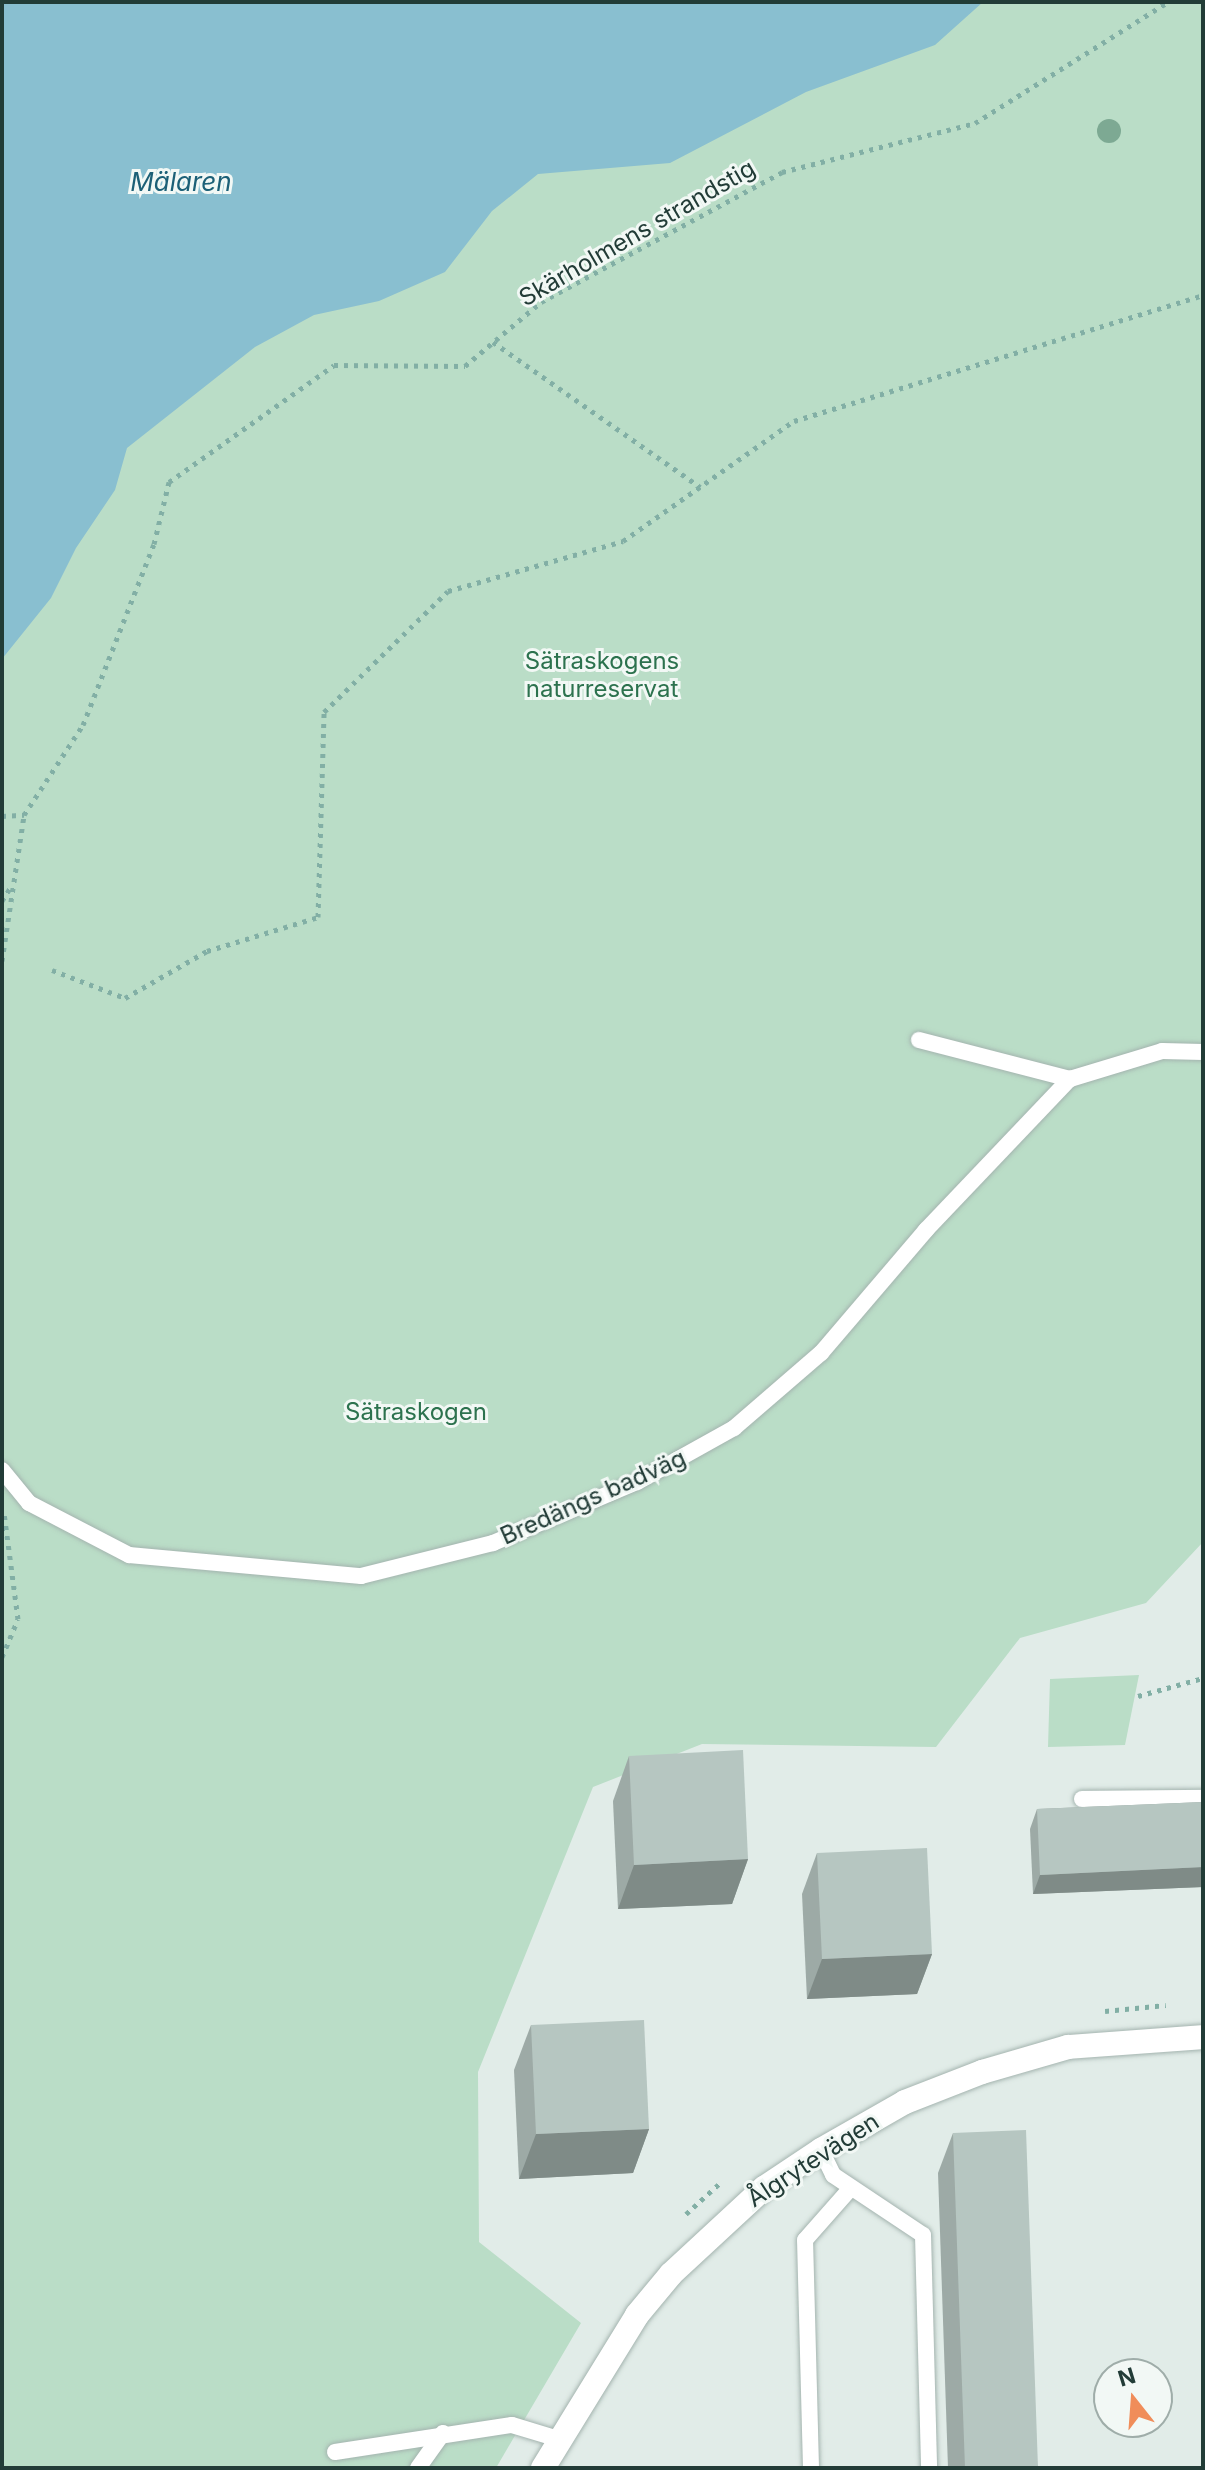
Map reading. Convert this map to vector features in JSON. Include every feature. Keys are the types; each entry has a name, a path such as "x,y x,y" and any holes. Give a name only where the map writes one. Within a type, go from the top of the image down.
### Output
{"street":[{"name":"Ålgrytevägen","path":"543,2468 558,2439 637,2315 671,2274 764,2188 821,2150 905,2102 996,2068 1068,2047 1203,2037"}],"lane":[{"path":"919,1040 1070,1079"},
{"name":"Bredängs badväg","path":"5,1473 29,1503 62,1524 129,1555 361,1576 493,1543 637,1482 734,1428 821,1353 926,1230 1070,1079 1162,1051 1203,1052"},
{"path":"1082,1799 1203,1798"},
{"path":"821,2150 833,2175 923,2235 929,2468"},
{"path":"811,2468 805,2240 850,2189"},
{"path":"335,2452 443,2433 512,2425 558,2439"},
{"path":"418,2468 443,2433"}],"path":[{"name":"Skärholmens strandstig","path":"2,961 24,815 83,725 154,544 169,482 334,365 465,366 541,302 782,172 975,123 1168,2"},
{"path":"52,970 125,998 207,951 318,917 324,712 448,591 623,541 794,421 1203,295"},
{"path":"493,342 700,487"},
{"path":"2,816 24,815"},
{"path":"2,901 11,886"},
{"path":"2,1657 18,1619 6,1550 5,1473"},
{"path":"1138,1696 1203,1678"}],"green space":[{"name":"Sätraskogen","path":"2,2 1203,2 1203,1542 1146,1603 1020,1638 936,1747 702,1744 593,1787 478,2072 479,2242 581,2323 496,2468 2,2468"},
{"path":"1139,1675 1125,1745 1048,1747 1050,1679"}],"water":[{"name":"Mälaren","path":"2,2 983,2 935,45 806,92 670,163 538,174 492,211 445,272 379,301 314,315 255,347 127,448 115,490 76,548 51,598 2,659"}],"building":[{"path":"743,1750 748,1859 634,1865 629,1756"},
{"path":"1203,1802 1203,1867 1040,1875 1037,1809"},
{"path":"927,1848 932,1954 822,1959 817,1853"},
{"path":"644,2020 649,2129 536,2134 531,2025"},
{"path":"1026,2130 1038,2468 965,2468 953,2133"}],"park label":[{"name":"Sätraskogens naturreservat","path":"602,675"}]}
